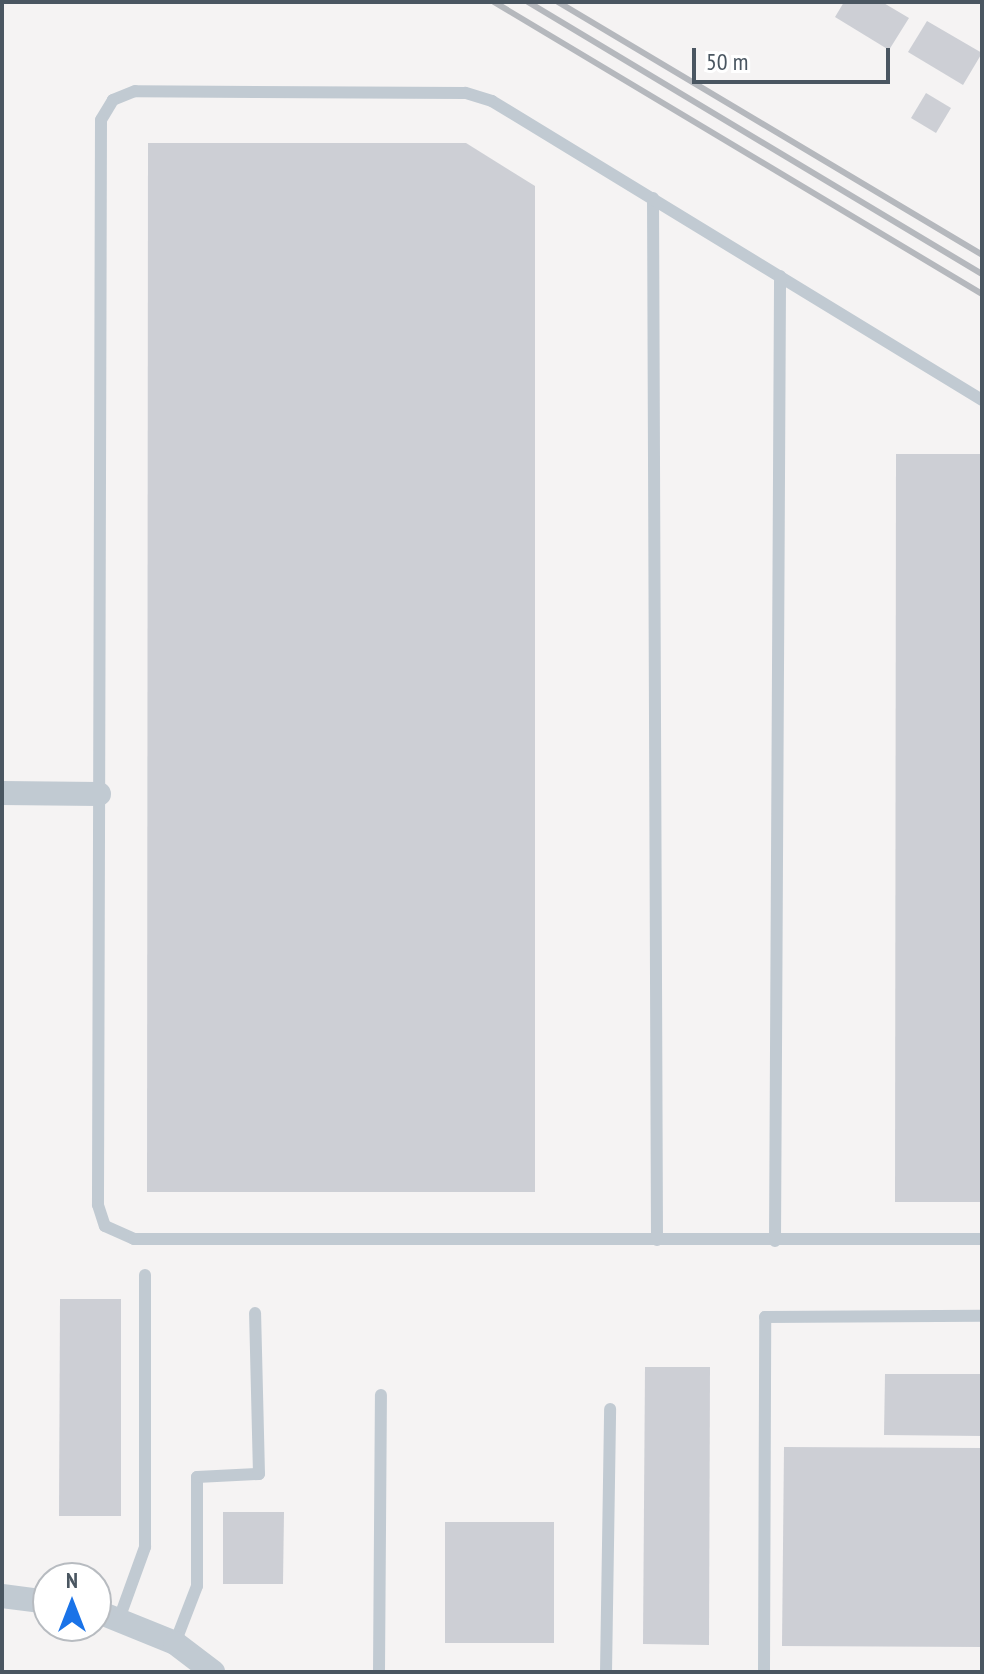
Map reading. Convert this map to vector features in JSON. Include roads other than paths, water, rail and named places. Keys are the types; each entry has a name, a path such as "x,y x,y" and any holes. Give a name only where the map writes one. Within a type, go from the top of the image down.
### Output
{"street":[{"path":"2,793 99,794"},
{"path":"2,1596 32,1600"},
{"path":"112,1617 175,1643 213,1672"}],"lane":[{"path":"982,400 492,101 465,93 135,91 113,100 101,120 98,1205 105,1226 134,1239 982,1239"},
{"path":"653,198 657,1240"},
{"path":"775,1241 780,276"},
{"path":"112,1608 145,1547 145,1275"},
{"path":"175,1643 197,1586 197,1477 259,1474 255,1313"},
{"path":"764,1672 765,1317 982,1316"},
{"path":"379,1672 381,1395"},
{"path":"606,1672 610,1409"}],"railway":[{"path":"494,2 982,294"},
{"path":"528,2 982,274"},
{"path":"558,2 982,255"}]}
